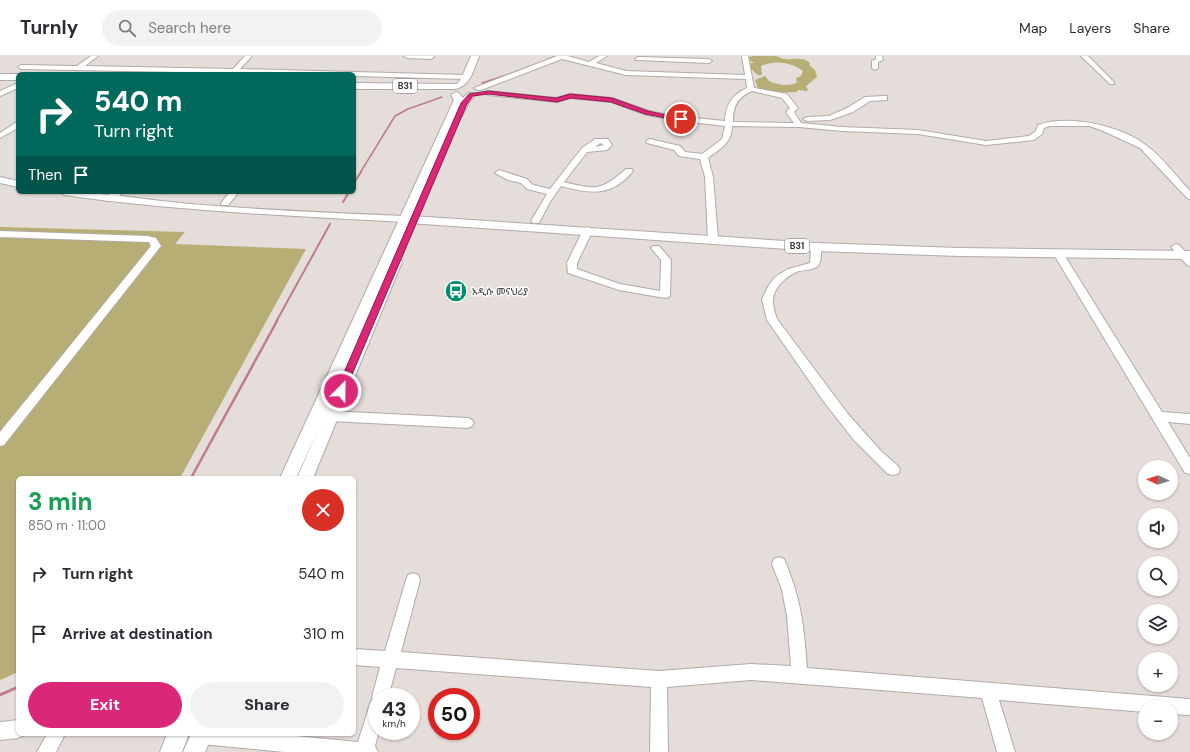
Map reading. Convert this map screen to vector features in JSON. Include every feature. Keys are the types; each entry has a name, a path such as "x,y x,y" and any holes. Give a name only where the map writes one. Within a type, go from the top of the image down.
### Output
{"main road":[{"path":"456,90 466,77 475,56"},
{"path":"475,90 473,80 482,56"},
{"path":"0,77 16,77"},
{"path":"0,81 16,82"},
{"name":"B31","path":"356,86 456,90"},
{"name":"B31","path":"356,90 456,90"},
{"path":"456,90 475,90"},
{"path":"306,476 459,100 456,90"},
{"path":"289,476 464,103 475,90"},
{"name":"B31","path":"411,216 536,221 712,236 816,247 959,252 1031,249 1058,253 1186,253"},
{"name":"B31","path":"411,216 588,230 712,236 1031,249 1186,253"},
{"path":"170,752 177,736"}],"street":[{"path":"74,72 94,56"},
{"path":"233,72 249,56"},
{"path":"407,56 466,77"},
{"path":"475,90 562,56 590,64 625,67 637,74 750,77"},
{"path":"590,64 604,56"},
{"path":"745,56 751,89"},
{"path":"875,68 876,61 880,60 879,56"},
{"path":"1084,56 1112,83"},
{"path":"625,67 640,58 709,59 711,76"},
{"path":"21,67 233,72 428,64"},
{"path":"0,94 16,86"},
{"path":"650,142 677,148 682,154 704,157 728,135 728,124 732,102 740,94 751,89 784,96 794,108 790,112 798,124"},
{"path":"475,90 488,93 557,100 570,96 612,100 660,116 728,124 798,124 842,129 918,132 993,143 1031,138 1039,132 1041,127 1049,124 1095,125 1143,146 1190,196"},
{"path":"808,125 807,119 830,118 850,110 868,99 884,98"},
{"path":"0,136 16,126"},
{"path":"536,221 542,206 551,192 585,150"},
{"path":"704,157 709,177 712,236"},
{"path":"559,184 581,188 599,189 610,187 629,171"},
{"path":"0,173 16,176"},
{"path":"499,173 524,181 530,187 551,192"},
{"path":"0,180 16,184"},
{"path":"115,194 218,210 411,216"},
{"path":"115,194 411,216"},
{"path":"225,203 233,194"},
{"path":"588,230 572,263 572,271 619,287 665,295 666,260 656,248"},
{"path":"0,234 147,239 153,240 156,246 0,441"},
{"path":"816,247 817,255 815,264 786,273 779,279 768,296 772,320 820,390 872,452 893,470"},
{"path":"1058,253 1190,468"},
{"path":"330,416 468,423"},
{"path":"1159,417 1190,419"},
{"path":"779,564 789,590 795,616 800,675"},
{"path":"382,688 413,580"},
{"path":"356,657 659,679 751,672 1190,707"},
{"path":"659,679 659,752"},
{"path":"988,691 1006,752"},
{"path":"0,731 16,728"},
{"path":"46,752 55,736"},
{"path":"364,752 368,738"},
{"path":"199,740 369,752"}],"shaded area":[{"path":"776,56 784,59 804,60 810,63 809,65 815,70 817,77 806,86 807,91 798,90 797,92 790,92 761,90 759,89 755,80 765,76 772,82 792,85 797,82 796,78 801,76 803,71 788,64 772,63 761,66 762,75 758,75 750,68 750,63 755,63 750,61 748,57"},
{"path":"0,227 185,232 175,244 306,249 181,476 16,476 16,673 0,680"}],"waterway":[{"path":"547,60 556,56"},
{"path":"482,83 527,68"},
{"path":"360,173 395,116 408,109 442,97"},
{"path":"356,180 361,172"},
{"path":"343,202 348,194"},
{"path":"276,322 330,224"},
{"path":"192,476 277,321"},
{"path":"0,695 16,688"}],"place":[{"name":"አዲሱ መናህሪያ","path":"456,291"}],"route":[{"path":"341,391 464,103 471,95 475,93 488,93 557,100 570,96 612,100 647,113 681,119"}]}
